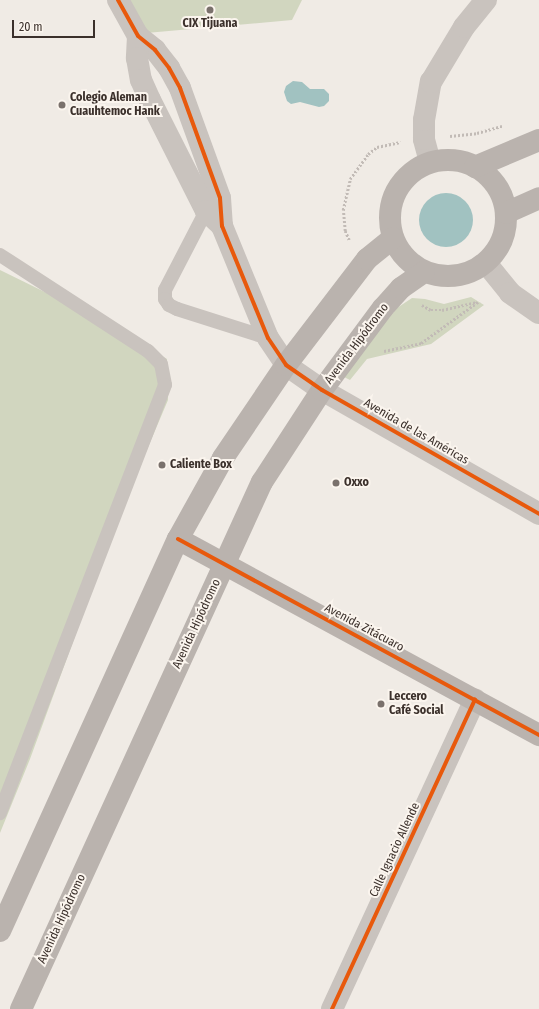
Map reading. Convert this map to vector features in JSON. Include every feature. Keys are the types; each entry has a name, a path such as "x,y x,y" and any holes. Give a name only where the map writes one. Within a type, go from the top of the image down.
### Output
{"main road":[{"path":"475,167 539,140"},
{"path":"446,160 461,162 475,167 491,179 501,195 506,212 505,231 498,248 486,263 473,271 457,276 440,276 424,272 411,264 400,252 393,238 390,222 391,203 399,185 413,171 430,162 446,160"},
{"path":"506,212 539,198"},
{"path":"0,931 178,540 223,458 286,365 367,259 393,238"},
{"name":"Avenida Hipódromo","path":"21,1009 262,482 322,390 382,308 401,288 424,272"},
{"name":"Avenida Zitácuaro","path":"178,540 475,699 539,735"}],"street":[{"path":"118,0 138,36 155,50 169,68 180,88 220,198 222,226 268,338 286,365"},
{"path":"430,162 424,139 424,120 431,82 464,27 486,0"},
{"path":"138,36 137,58 141,80 206,211 222,226"},
{"path":"486,263 510,293 539,313"},
{"name":"Avenida de las Américas","path":"286,365 322,390 539,514"},
{"name":"Calle Ignacio Allende","path":"332,1009 475,699"}],"lane":[{"path":"206,211 165,290 165,299 169,305 176,309 268,338"},
{"path":"0,255 148,351 161,364 165,385 0,813"}],"path":[{"path":"382,351 421,343 479,301 442,310 432,310 420,305"}],"green space":[{"name":"CIX Tijuana","path":"118,0 302,0 292,20 135,34"},
{"path":"0,270 108,323 167,359 168,400 121,511 30,759 0,833"},
{"path":"471,297 484,305 431,344 367,359 350,380 340,375 397,308 412,298 425,299 444,304"}],"water":[{"path":"293,81 302,82 310,89 324,89 329,94 329,101 324,106 319,107 300,102 291,104 287,101 284,92 286,86"},
{"path":"441,193 451,193 465,201 471,210 473,220 471,230 465,239 451,247 441,247 431,242 424,235 419,225 419,215 424,205 431,198"}],"cycle path":[{"path":"118,0 138,36 155,50 169,68 180,88 220,198 222,226 268,338 286,365 322,390 539,514"},
{"path":"178,539 539,735"},
{"path":"332,1009 475,699"}],"place":[{"name":"CIX Tijuana","path":"210,10"},
{"name":"Colegio Aleman Cuauhtemoc Hank","path":"62,105"},
{"name":"Caliente Box","path":"162,465"},
{"name":"Oxxo","path":"336,483"},
{"name":"Leccero Café Social","path":"381,704"}]}
